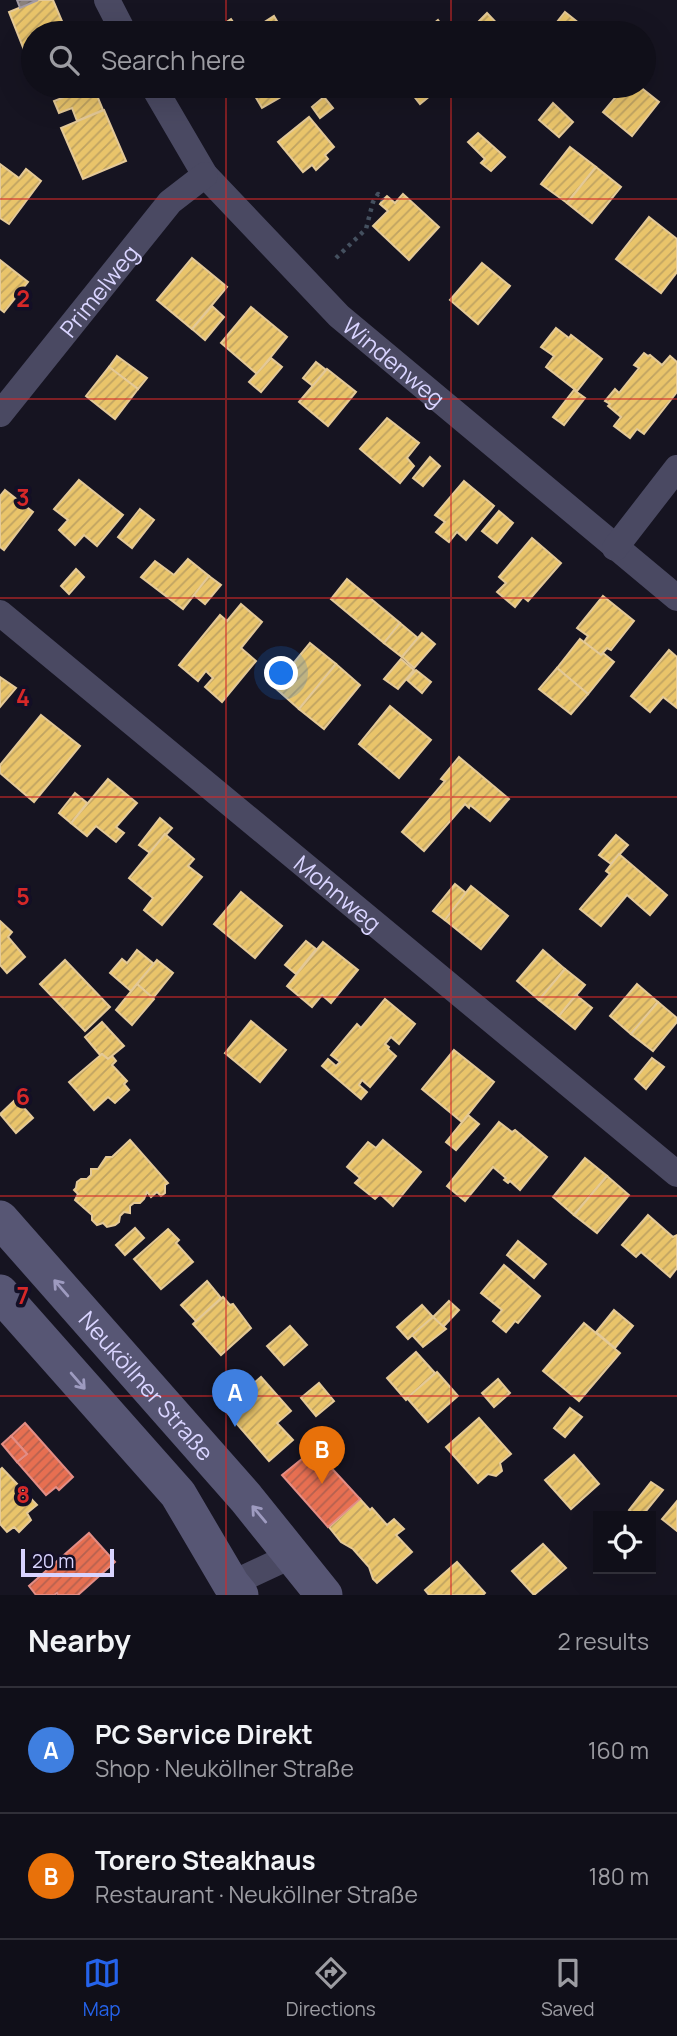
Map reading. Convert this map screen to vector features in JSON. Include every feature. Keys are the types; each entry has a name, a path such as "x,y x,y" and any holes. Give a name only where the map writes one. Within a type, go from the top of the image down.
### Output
{"main road":[{"name":"Neuköllner Straße","path":"0,1219 246,1498 324,1595"},
{"path":"0,1293 178,1494 235,1589"}],"street":[{"path":"107,0 118,21"},
{"name":"Windenweg","path":"160,98 205,175 339,316 677,598"},
{"name":"Primelweg","path":"0,414 170,202 205,175"},
{"path":"615,548 677,468"},
{"name":"Mohnweg","path":"0,613 677,1174"},
{"path":"235,1589 293,1555"}],"path":[{"path":"335,258 366,229 373,202 378,194 383,200"}],"building: Homes":[{"path":"38,0 53,0 62,21 21,21 21,42 9,12"},
{"path":"565,12 576,21 558,21"},
{"path":"487,13 495,21 479,21"},
{"path":"62,98 98,98 103,110 77,121 72,108 59,113 54,101"},
{"path":"256,98 279,98 262,108"},
{"path":"325,98 333,108 320,118 312,107"},
{"path":"415,98 427,98 420,104"},
{"path":"615,98 654,98 659,102 632,136 603,112"},
{"path":"553,103 573,122 559,137 539,120"},
{"path":"104,110 126,161 83,179 61,128"},
{"path":"309,117 334,147 325,155 328,159 316,170 312,165 303,172 278,142"},
{"path":"478,133 505,157 491,171 481,163 485,159 468,142"},
{"path":"570,147 596,167 567,203 541,184"},
{"path":"0,164 19,178 26,169 41,181 9,224 0,218"},
{"path":"596,167 621,187 592,223 567,203"},
{"path":"403,194 439,227 409,260 373,226 388,211 380,204 383,200 387,196 395,203"},
{"path":"649,217 677,239 677,272 661,293 616,259"},
{"path":"192,258 227,287 192,329 157,300"},
{"path":"0,260 28,282 4,312 0,309"},
{"path":"482,263 510,286 478,324 450,300"},
{"path":"212,306 224,317 205,340 192,329"},
{"path":"251,307 287,337 257,374 221,343"},
{"path":"556,328 569,338 571,335 602,359 577,391 546,367 554,356 541,347"},
{"path":"644,353 662,365 670,356 677,362 677,392 644,434 637,429 630,438 614,426 621,417 605,401 615,389 619,393 639,368 634,365"},
{"path":"117,356 147,378 138,389 109,367"},
{"path":"271,358 282,367 261,392 249,382"},
{"path":"316,362 326,370 313,386 303,378"},
{"path":"109,367 138,389 115,419 86,396"},
{"path":"327,369 356,392 328,426 299,402"},
{"path":"574,390 585,398 564,425 553,417"},
{"path":"387,418 419,443 407,458 414,466 400,483 360,449"},
{"path":"430,457 440,466 423,486 413,478"},
{"path":"79,480 123,515 97,546 84,535 75,545 59,530 68,520 54,509"},
{"path":"464,481 494,506 466,540 457,532 449,542 436,532 445,522 435,515"},
{"path":"5,490 33,512 4,550 0,547 0,496"},
{"path":"140,509 154,520 132,548 118,537"},
{"path":"499,511 513,523 497,543 482,531"},
{"path":"532,538 561,563 528,601 523,597 515,607 497,592 506,583 499,577"},
{"path":"188,559 209,576 183,609 141,577 155,561 174,575"},
{"path":"76,569 84,577 69,594 61,586"},
{"path":"209,576 221,585 205,604 194,595"},
{"path":"347,579 400,623 384,643 331,599"},
{"path":"603,596 634,621 611,650 607,648 601,655 584,642 588,636 577,628"},
{"path":"241,604 262,622 241,648 256,661 222,702 205,687 213,678 206,671 198,681 179,665 220,615 227,621"},
{"path":"400,623 418,638 402,657 384,643"},
{"path":"422,633 435,644 414,668 402,657"},
{"path":"580,639 614,662 588,694 557,668"},
{"path":"310,643 336,664 299,709 274,687"},
{"path":"669,650 677,657 677,708 663,697 650,712 631,696"},
{"path":"401,659 414,670 398,689 384,679"},
{"path":"336,664 360,685 324,729 299,709"},
{"path":"557,668 588,694 571,714 539,689"},
{"path":"416,670 431,682 422,693 407,680"},
{"path":"0,677 16,688 0,707"},
{"path":"390,706 431,740 399,778 359,744"},
{"path":"41,715 80,746 34,802 0,773 0,765"},
{"path":"459,757 509,799 490,821 465,804 424,851 402,832 445,781 441,779"},
{"path":"108,779 137,803 116,827 124,833 116,842 96,826 87,836 71,823"},
{"path":"75,793 87,803 71,823 59,813"},
{"path":"160,818 172,828 150,853 139,845"},
{"path":"165,834 194,859 188,866 202,877 162,925 144,910 153,898 129,878"},
{"path":"616,835 628,845 611,864 599,855"},
{"path":"619,854 667,895 650,915 627,895 601,926 580,909 610,874 606,871"},
{"path":"455,884 466,893 445,920 433,911"},
{"path":"471,886 508,916 481,949 445,920"},
{"path":"241,892 282,926 255,958 214,924"},
{"path":"0,921 12,932 8,937 25,957 7,973 0,965"},
{"path":"306,941 316,949 296,974 285,965"},
{"path":"323,942 358,970 331,1003 322,995 312,1007 287,986"},
{"path":"137,950 154,964 131,991 110,973 122,959 127,963"},
{"path":"543,950 565,969 539,1000 517,981"},
{"path":"65,960 110,1007 85,1031 40,984"},
{"path":"157,960 173,973 153,998 137,984"},
{"path":"565,969 585,985 559,1016 539,1000"},
{"path":"137,984 154,999 132,1025 116,1010"},
{"path":"637,984 658,1002 631,1034 610,1016"},
{"path":"576,995 592,1008 575,1029 559,1016"},
{"path":"385,999 415,1024 399,1044 391,1037 385,1044 396,1056 370,1087 362,1080 359,1085 367,1092 361,1099 322,1066 328,1059 336,1066 340,1062 331,1055 357,1024 361,1028"},
{"path":"658,1002 677,1018 677,1022 653,1051 631,1034"},
{"path":"251,1021 286,1050 260,1082 225,1053"},
{"path":"102,1022 124,1046 108,1059 100,1055 85,1037"},
{"path":"454,1050 494,1082 462,1122 422,1089"},
{"path":"102,1054 108,1059 112,1056 116,1061 112,1065 127,1081 124,1084 129,1090 115,1103 108,1097 94,1110 69,1082"},
{"path":"652,1058 664,1067 646,1089 635,1079"},
{"path":"16,1099 33,1118 16,1133 0,1114"},
{"path":"468,1115 479,1124 456,1150 446,1142"},
{"path":"499,1122 512,1132 515,1130 547,1157 520,1190 510,1181 508,1183 504,1180 506,1178 493,1167 465,1201 447,1186"},
{"path":"130,1140 168,1183 165,1185 165,1193 161,1196 157,1192 151,1197 147,1192 144,1199 130,1206 130,1213 124,1212 115,1225 97,1225 92,1220 92,1215 75,1200 78,1194 74,1190 77,1182 87,1179 91,1175 91,1169 98,1169 106,1157 112,1157"},
{"path":"383,1140 421,1172 393,1206 380,1194 375,1199 355,1183 360,1178 347,1167 368,1142 376,1148"},
{"path":"585,1158 607,1176 574,1215 553,1197"},
{"path":"607,1176 629,1195 597,1233 574,1215"},
{"path":"648,1215 673,1237 677,1235 677,1268 670,1277 641,1252 636,1257 622,1245"},
{"path":"135,1228 144,1238 125,1255 116,1245"},
{"path":"168,1229 179,1240 176,1243 193,1262 161,1289 134,1259"},
{"path":"518,1241 546,1264 534,1278 507,1255"},
{"path":"504,1265 540,1296 518,1323 515,1321 506,1332 493,1321 502,1310 481,1293"},
{"path":"207,1281 221,1298 196,1321 181,1305"},
{"path":"223,1297 230,1305 233,1304 251,1328 221,1355 193,1324"},
{"path":"449,1301 459,1310 443,1327 433,1317"},
{"path":"422,1305 433,1317 408,1339 397,1327"},
{"path":"614,1310 633,1326 615,1348 596,1332"},
{"path":"433,1317 446,1329 423,1347 412,1335"},
{"path":"584,1323 620,1353 579,1401 543,1371"},
{"path":"290,1326 307,1345 284,1365 267,1346"},
{"path":"416,1352 435,1373 406,1400 387,1378"},
{"path":"437,1372 458,1396 428,1422 407,1398"},
{"path":"261,1377 291,1411 277,1423 293,1440 269,1461 224,1409"},
{"path":"498,1379 510,1393 494,1407 482,1393"},
{"path":"319,1383 334,1401 316,1416 301,1398"},
{"path":"570,1408 582,1417 565,1437 554,1428"},
{"path":"479,1418 511,1454 500,1463 502,1471 496,1476 488,1474 478,1483 446,1447"},
{"path":"574,1455 599,1484 571,1509 545,1480"},
{"path":"2,1468 37,1505 27,1513 31,1520 19,1532 14,1527 7,1532 0,1524"},
{"path":"651,1482 663,1490 646,1511 629,1510"},
{"path":"360,1499 387,1525 394,1519 404,1529 396,1535 412,1552 377,1583 369,1567 353,1549 341,1542 329,1527"},
{"path":"677,1501 677,1531 662,1519"},
{"path":"543,1544 566,1568 534,1595 512,1571"},
{"path":"457,1562 485,1593 429,1595 425,1590"}],"building: Shops":[{"path":"25,1423 73,1477 59,1490 56,1487 46,1495 17,1462 27,1454 11,1436"},
{"path":"11,1436 27,1454 17,1462 2,1444"},
{"path":"314,1449 360,1499 328,1527 282,1475"},
{"path":"89,1533 115,1562 78,1595 36,1595 29,1586"}],"building: Industry":[{"path":"17,0 38,0 20,8"}],"place":[{"name":"PC Service Direkt","path":"235,1427"},
{"name":"Torero Steakhaus","path":"322,1484"}]}
